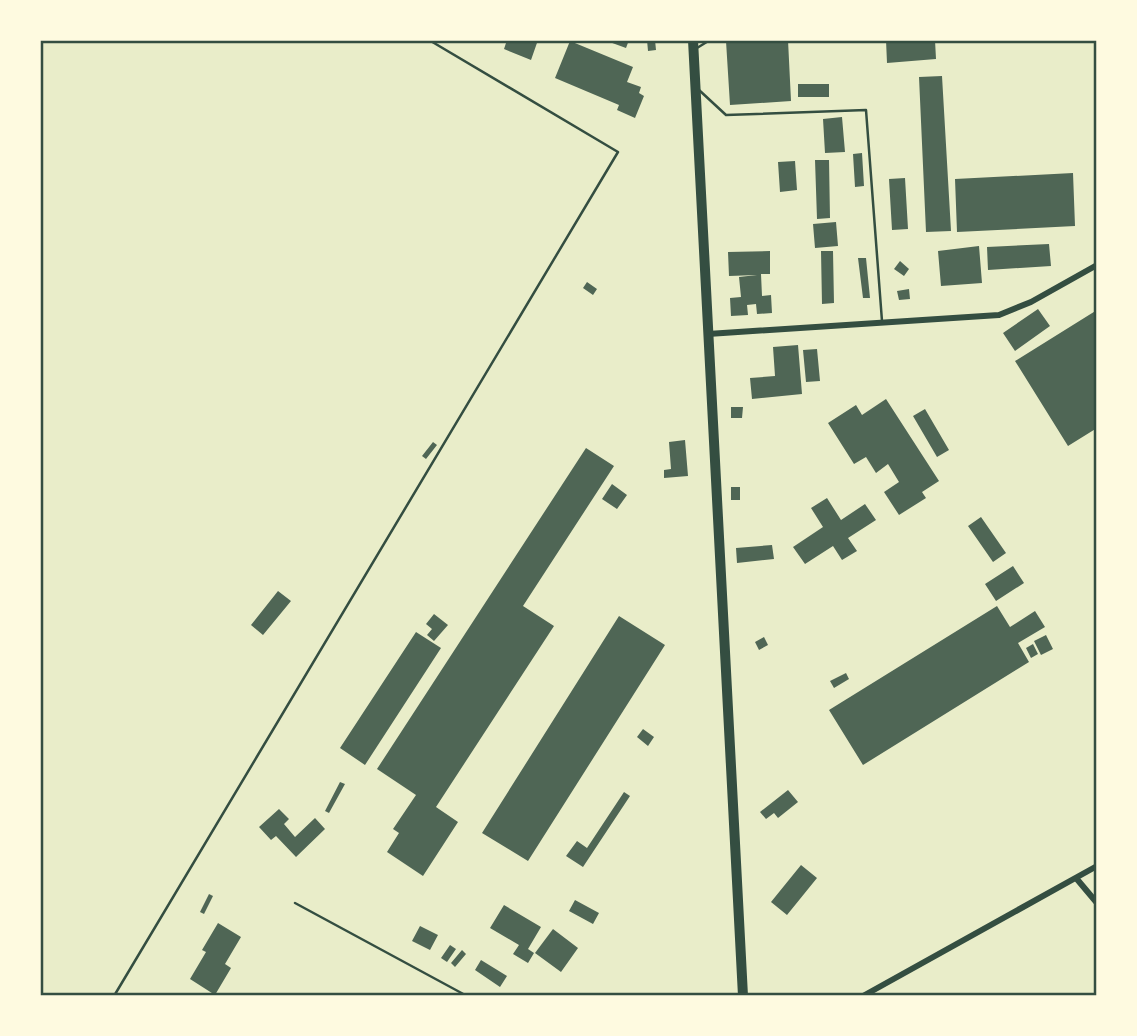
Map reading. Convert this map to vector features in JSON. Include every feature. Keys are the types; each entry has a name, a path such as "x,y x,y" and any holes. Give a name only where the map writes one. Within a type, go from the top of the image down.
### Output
{"main road":[{"path":"694,45 716,507 738,853 743,996"}],"street":[{"path":"708,334 999,315 1031,302 1097,265"},
{"path":"863,996 1097,866"},
{"path":"1076,878 1097,902"}],"lane":[{"path":"114,996 618,152 429,40"},
{"path":"694,45 710,40"},
{"path":"696,88 726,115 866,110 882,323"},
{"path":"295,902 467,996"}],"building":[{"path":"507,40 538,40 531,60 504,49"},
{"path":"604,40 629,40 626,48"},
{"path":"647,40 655,40 656,50 648,51"},
{"path":"788,40 791,101 730,105 726,41"},
{"path":"886,40 935,40 936,59 887,63"},
{"path":"570,41 633,67 627,82 641,87 639,93 644,96 635,118 617,110 619,105 555,78"},
{"path":"942,76 951,231 926,232 919,77"},
{"path":"798,84 829,84 829,97 798,97"},
{"path":"842,117 845,152 825,153 823,119"},
{"path":"862,153 864,186 855,187 853,154"},
{"path":"815,160 829,160 830,218 817,219"},
{"path":"795,161 797,190 780,192 778,162"},
{"path":"1073,173 1075,226 957,232 955,179"},
{"path":"905,178 908,229 892,230 889,179"},
{"path":"836,222 838,246 815,248 813,224"},
{"path":"1049,244 1051,266 988,270 987,247"},
{"path":"979,246 982,283 941,286 938,251"},
{"path":"770,251 770,274 761,274 762,296 771,295 772,313 757,314 756,304 747,305 748,315 731,316 730,298 741,297 739,277 757,275 729,276 728,252"},
{"path":"821,251 833,251 834,303 822,304"},
{"path":"858,258 866,258 870,298 863,298"},
{"path":"900,261 909,269 904,276 894,269"},
{"path":"587,282 597,289 593,295 583,288"},
{"path":"909,289 910,299 899,300 897,291"},
{"path":"1038,309 1050,326 1015,351 1003,333"},
{"path":"1097,310 1097,428 1068,446 1015,361"},
{"path":"798,345 802,394 752,399 750,378 775,376 773,347"},
{"path":"817,349 820,381 806,382 803,350"},
{"path":"886,399 939,481 922,492 926,498 899,515 884,492 899,482 888,464 876,473 866,457 854,464 828,423 856,405 862,415"},
{"path":"731,407 743,407 742,418 731,418"},
{"path":"925,409 949,450 937,457 913,416"},
{"path":"685,440 688,476 664,478 664,470 671,469 669,442"},
{"path":"433,442 437,445 426,459 422,456"},
{"path":"586,448 614,466 523,606 554,626 436,807 458,822 423,876 387,852 399,833 393,829 416,795 377,769"},
{"path":"612,484 627,495 617,509 602,499"},
{"path":"731,487 740,487 740,500 731,500"},
{"path":"827,498 841,520 865,504 876,520 848,538 857,551 842,560 833,546 805,564 793,547 823,527 811,508"},
{"path":"981,517 1006,553 993,562 968,526"},
{"path":"772,545 774,559 737,563 736,548"},
{"path":"1013,566 1024,583 996,601 985,584"},
{"path":"278,591 291,601 263,635 251,625"},
{"path":"997,606 1010,627 1035,611 1045,627 1018,643 1029,662 863,765 829,710"},
{"path":"434,614 448,625 434,641 427,635 432,629 426,624"},
{"path":"619,616 665,645 528,861 482,833"},
{"path":"416,632 441,648 365,765 340,748"},
{"path":"1046,635 1053,649 1041,655 1034,641"},
{"path":"764,637 768,645 759,650 755,642"},
{"path":"1033,644 1038,654 1031,658 1026,648"},
{"path":"846,673 849,679 834,688 830,681"},
{"path":"643,729 654,737 648,746 637,737"},
{"path":"340,782 345,784 329,813 325,811"},
{"path":"788,790 798,802 778,818 774,813 766,819 760,812"},
{"path":"624,792 630,796 583,867 566,856 577,841 587,848"},
{"path":"279,809 289,819 284,824 295,837 315,818 325,829 296,857 276,836 271,840 259,827"},
{"path":"801,865 817,878 787,915 771,902"},
{"path":"209,894 213,896 204,914 200,912"},
{"path":"575,900 599,913 593,924 569,911"},
{"path":"504,905 541,927 528,949 534,953 528,963 513,954 519,945 490,928"},
{"path":"218,923 241,937 225,964 231,968 215,995 190,979 206,952 202,950"},
{"path":"420,926 438,935 430,950 412,941"},
{"path":"553,929 578,948 561,972 535,953"},
{"path":"450,945 456,949 447,962 441,958"},
{"path":"462,950 466,954 455,967 451,963"},
{"path":"481,960 507,976 500,987 475,970"}]}
